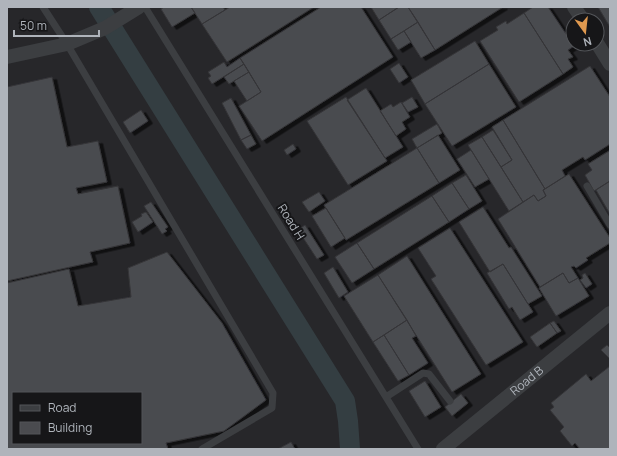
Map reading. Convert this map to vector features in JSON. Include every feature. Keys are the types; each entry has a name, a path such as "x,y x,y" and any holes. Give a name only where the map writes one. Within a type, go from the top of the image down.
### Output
{"street":[{"path":"7,57 67,44 110,25 139,7"},
{"path":"603,52 610,64"},
{"name":"Road B","path":"443,449 610,313"}],"lane":[{"path":"43,7 67,44 273,393 272,408 202,449"},
{"name":"Road H","path":"145,7 418,449"},
{"path":"587,186 610,225"},
{"path":"386,397 425,373 429,374 450,401"}],"shaded area":[{"path":"7,7 610,7 610,449 7,449"}],"building":[{"path":"164,7 191,7 195,13 172,27 161,9"},
{"path":"191,7 223,7 225,10 202,24"},
{"path":"230,7 314,7 227,62 202,24"},
{"path":"321,7 361,7 393,57 262,141 239,106 261,92 240,58"},
{"path":"371,7 399,7 379,20"},
{"path":"399,7 408,7 418,22 391,39 379,20"},
{"path":"408,7 503,7 435,50"},
{"path":"533,7 548,7 565,32 565,52 569,52 573,57 568,59 573,67 563,74 524,13"},
{"path":"598,7 610,7 610,27 605,19 605,12 601,12"},
{"path":"524,13 563,74 519,102 480,41 498,30 496,27 506,21 507,24"},
{"path":"418,22 435,50 421,58 404,31"},
{"path":"404,31 411,42 398,50 391,39"},
{"path":"475,41 489,64 425,104 411,80"},
{"path":"240,58 244,64 212,84 208,78 211,76 208,72 224,62 227,67"},
{"path":"399,63 408,77 399,83 390,69"},
{"path":"244,64 249,72 229,84 224,77"},
{"path":"489,64 516,107 452,146 425,104"},
{"path":"590,66 610,97 610,144 585,160 583,157 562,170 565,176 545,189 503,120"},
{"path":"249,72 261,92 247,101 234,81"},
{"path":"52,77 67,147 98,141 107,182 76,188 78,194 118,186 130,243 90,252 93,262 7,281 7,87"},
{"path":"366,88 403,147 385,158 347,100"},
{"path":"346,97 387,161 348,185 307,121"},
{"path":"412,97 418,107 408,112 402,103"},
{"path":"231,98 251,135 241,140 222,103"},
{"path":"401,102 410,117 402,122 406,129 396,136 380,111 391,104 393,107"},
{"path":"141,110 148,121 130,133 123,122"},
{"path":"503,120 545,189 543,190 546,196 538,201 534,195 523,202 501,167 512,160 492,127"},
{"path":"437,124 442,133 417,148 412,139"},
{"path":"493,130 512,160 501,167 482,137"},
{"path":"251,135 256,144 247,149 241,140"},
{"path":"438,135 460,170 439,183 417,148"},
{"path":"482,137 523,202 509,211 468,145"},
{"path":"293,144 296,149 287,155 284,150"},
{"path":"417,148 439,183 346,240 324,205"},
{"path":"471,150 489,179 475,187 457,159"},
{"path":"609,151 610,181 594,191 585,175 592,170 588,164"},
{"path":"569,174 610,238 610,243 586,258 588,260 576,268 574,266 571,267 578,278 569,283 563,273 540,287 498,219 534,195 538,201 546,196 543,190"},
{"path":"466,175 482,201 469,209 452,183"},
{"path":"610,181 610,214 596,190"},
{"path":"452,183 469,209 449,222 432,196"},
{"path":"319,192 325,201 309,212 302,202"},
{"path":"432,196 449,222 374,269 357,243"},
{"path":"151,202 168,227 165,229 167,231 162,234 144,206"},
{"path":"483,207 509,248 511,247 542,296 528,304 503,264 490,272 459,222"},
{"path":"326,208 345,238 331,247 312,216"},
{"path":"146,212 153,222 138,232 132,222 142,216 141,214"},
{"path":"305,225 324,255 317,259 298,230"},
{"path":"450,228 523,342 486,365 431,279 436,276 418,248"},
{"path":"357,243 374,269 352,283 335,257"},
{"path":"167,252 222,323 266,400 224,431 166,443 168,449 7,449 7,283 69,269 78,306 131,297 128,268"},
{"path":"407,256 481,374 452,392 378,275"},
{"path":"503,264 533,312 520,320 512,307 509,309 487,273"},
{"path":"333,267 348,292 339,298 324,273"},
{"path":"563,273 569,283 578,278 589,296 556,316 539,288"},
{"path":"585,273 592,284 586,288 580,280 583,278 582,275"},
{"path":"378,275 407,320 373,342 344,296"},
{"path":"407,320 416,336 412,338 428,363 409,375 384,335"},
{"path":"554,321 561,331 557,333 550,323"},
{"path":"550,323 557,333 537,347 530,337"},
{"path":"384,335 409,375 398,381 373,342"},
{"path":"607,345 610,348 610,359 601,350"},
{"path":"610,366 610,449 580,449 575,443 572,446 560,431 564,427 550,410 554,407 551,403 586,374 591,381"},
{"path":"425,381 441,407 425,417 409,391"},
{"path":"461,394 468,403 452,416 445,407"},
{"path":"291,442 295,449 278,449"}],"waterway":[{"path":"99,7 345,401 350,449"}]}
